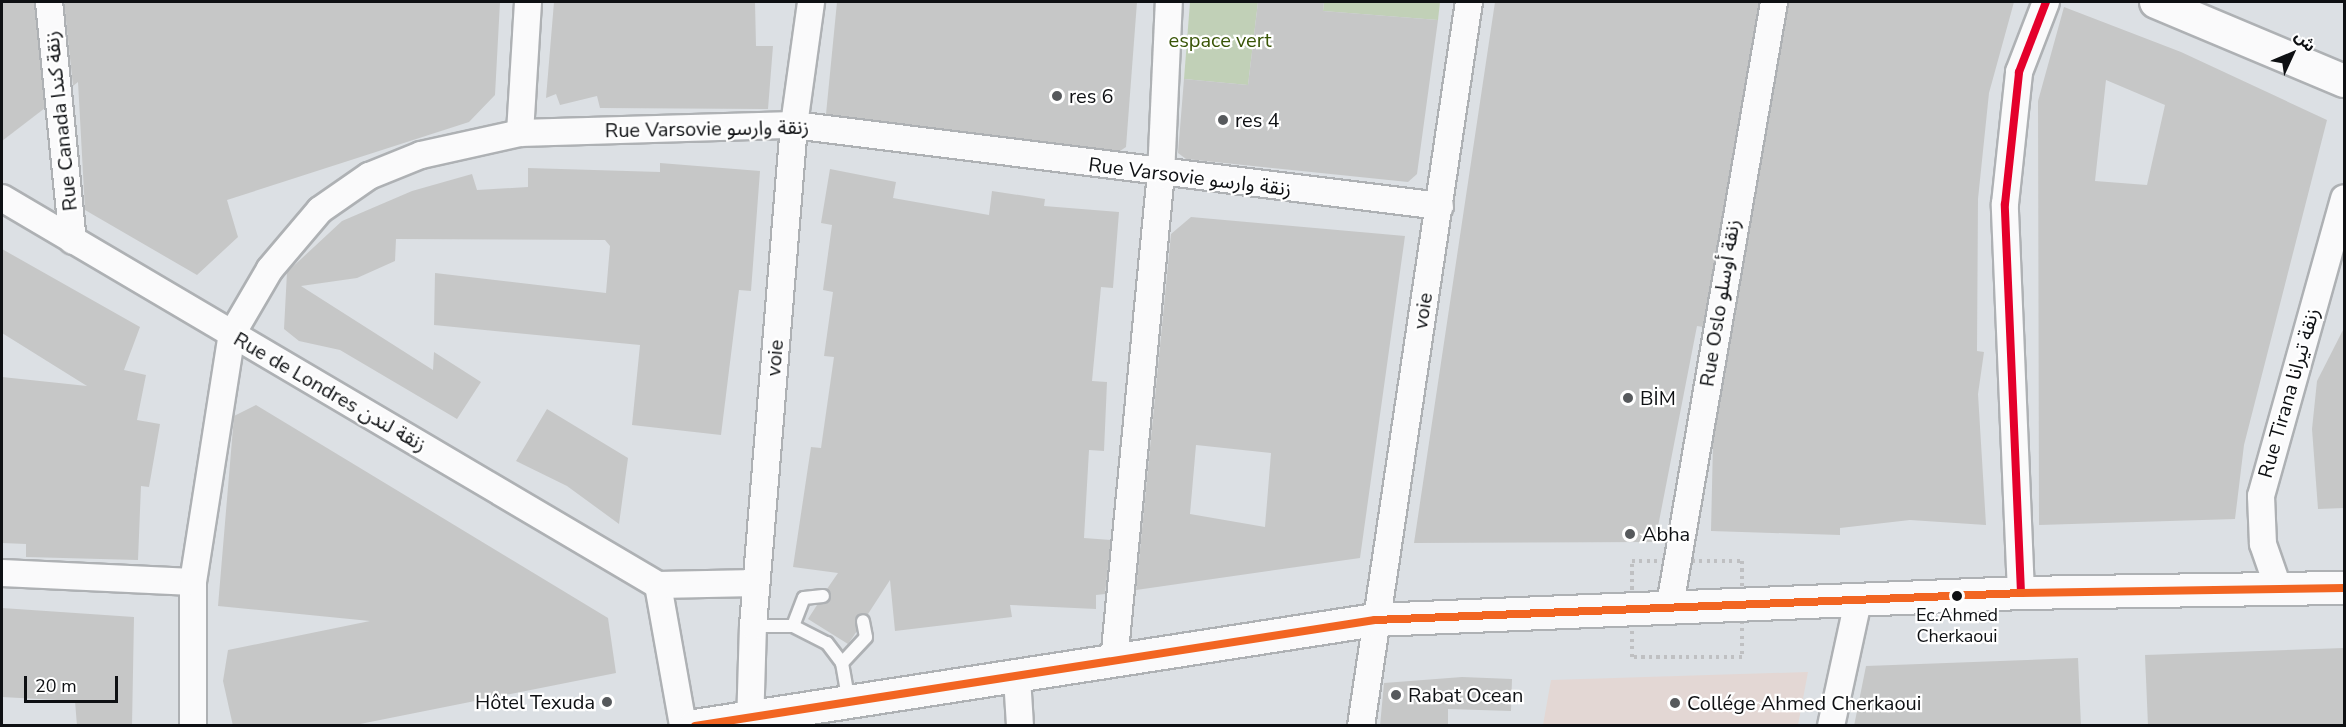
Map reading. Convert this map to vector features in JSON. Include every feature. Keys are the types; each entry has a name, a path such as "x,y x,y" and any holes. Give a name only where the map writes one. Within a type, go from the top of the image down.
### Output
{"street":[{"name":"Rue Canada زنقة كندا","path":"49,2 73,241"},
{"path":"520,133 528,2"},
{"name":"voie","path":"750,721 756,583 794,125 811,2"},
{"path":"1114,661 1161,175 1169,2"},
{"name":"voie","path":"1361,726 1469,2"},
{"name":"Rue Oslo زنقة أوسلو","path":"1670,605 1774,2"},
{"path":"2021,593 2005,204 2019,72 2046,2"},
{"path":"2156,2 2344,81"},
{"name":"Rue Varsovie زنقة وارسو","path":"232,334 270,269 320,210 369,176 421,155 520,133 794,125 1161,175 1440,206"},
{"name":"Rue de Londres زنقة لندن","path":"2,198 658,585"},
{"name":"Rue Tirana زنقة تيرانا","path":"2279,590 2263,544 2261,496 2344,198"},
{"path":"193,726 193,582 232,334"},
{"path":"2,573 193,582"},
{"path":"683,726 658,585 756,583"},
{"path":"695,726 750,721 849,701 1017,677 1375,620 1670,605 1858,601 2021,593 2344,588"},
{"path":"1831,726 1858,601"},
{"path":"1017,677 1020,726"}],"lane":[{"path":"793,626 804,598 823,596"},
{"path":"842,663 866,638 863,621"},
{"path":"753,626 793,626 827,643 842,663 849,701"}],"shaded area":[{"name":"Collége Ahmed Cherkaoui","path":"1808,672 1798,725 1543,725 1551,680"}],"green space":[{"name":"espace vert","path":"1190,2 1258,2 1248,85 1184,79"},
{"name":"espace vert","path":"1324,2 1440,2 1438,20 1323,11"}],"building":[{"path":"2,2 34,2 45,108 2,141"},
{"path":"64,2 500,2 495,95 469,122 227,200 238,237 197,275 85,210 78,82 73,86"},
{"path":"554,2 755,2 756,46 773,46 768,109 600,108 597,96 560,105 556,94 546,98"},
{"path":"837,2 1137,2 1126,147 1120,151 826,114"},
{"path":"1258,2 1324,2 1323,11 1438,20 1417,174 1408,182 1186,159 1178,153 1184,79 1248,85"},
{"path":"1495,2 1759,2 1703,327 1697,326 1655,542 1414,543"},
{"path":"1789,2 2014,2 1989,93 1978,199 1977,351 1984,352 1978,394 1986,525 1910,520 1840,528 1840,535 1711,531 1713,443"},
{"path":"2064,7 2181,52 2327,120 2244,445 2235,519 2039,525 2038,101","holes":["2106,80 2165,105 2147,185 2095,181"]},
{"path":"660,163 760,171 751,291 739,290 721,435 632,425 640,345 434,325 435,273 606,293 610,246 605,240 396,239 395,261 357,278 301,286 433,370 434,352 481,382 457,419 340,350 299,341 284,329 287,272 342,221 412,191 472,174 477,190 528,187 528,168 660,172"},
{"path":"830,169 896,182 893,198 989,215 992,191 1045,199 1044,206 1119,212 1113,288 1101,287 1092,381 1107,382 1104,451 1089,450 1084,538 1111,540 1105,594 1096,595 1096,609 1010,605 1012,617 895,631 890,580 868,614 855,618 857,631 848,644 808,619 817,605 830,600 827,589 838,573 793,567 811,447 821,448 834,357 824,356 833,292 823,290 832,225 821,223"},
{"path":"1191,217 1405,236 1360,558 1136,590 1171,234","holes":["1196,445 1271,453 1265,527 1190,514"]},
{"path":"2,249 140,327 124,370 146,375 137,420 160,424 149,487 141,486 138,560 26,557 26,544 2,543 2,377 87,386 2,333"},
{"path":"2344,328 2344,508 2318,509 2312,429 2317,381"},
{"path":"256,405 608,618 616,673 350,726 233,726 223,681 228,650 370,621 218,606 234,416"},
{"path":"547,409 628,458 619,524 567,486 516,461"},
{"path":"2,608 134,617 132,726 77,726 75,701 2,697"},
{"path":"2344,648 2344,726 2148,726 2145,655"},
{"path":"2078,658 2081,726 1854,726 1866,666"},
{"path":"1462,677 1512,679 1511,711 1448,709 1448,726 1380,726 1384,683"}],"transit line":[{"path":"2021,593 2005,204 2019,72 2046,2"},
{"path":"695,726 1375,620 2021,593 2344,588"}],"place":[{"name":"res 6","path":"1057,96"},
{"name":"res 4","path":"1223,120"},
{"name":"BİM","path":"1628,398"},
{"name":"Abha","path":"1630,534"},
{"name":"Ec.Ahmed Cherkaoui","path":"1957,596"},
{"name":"Rabat Ocean","path":"1396,695"},
{"name":"Hôtel Texuda","path":"607,702"},
{"name":"Collége Ahmed Cherkaoui","path":"1675,703"}]}
